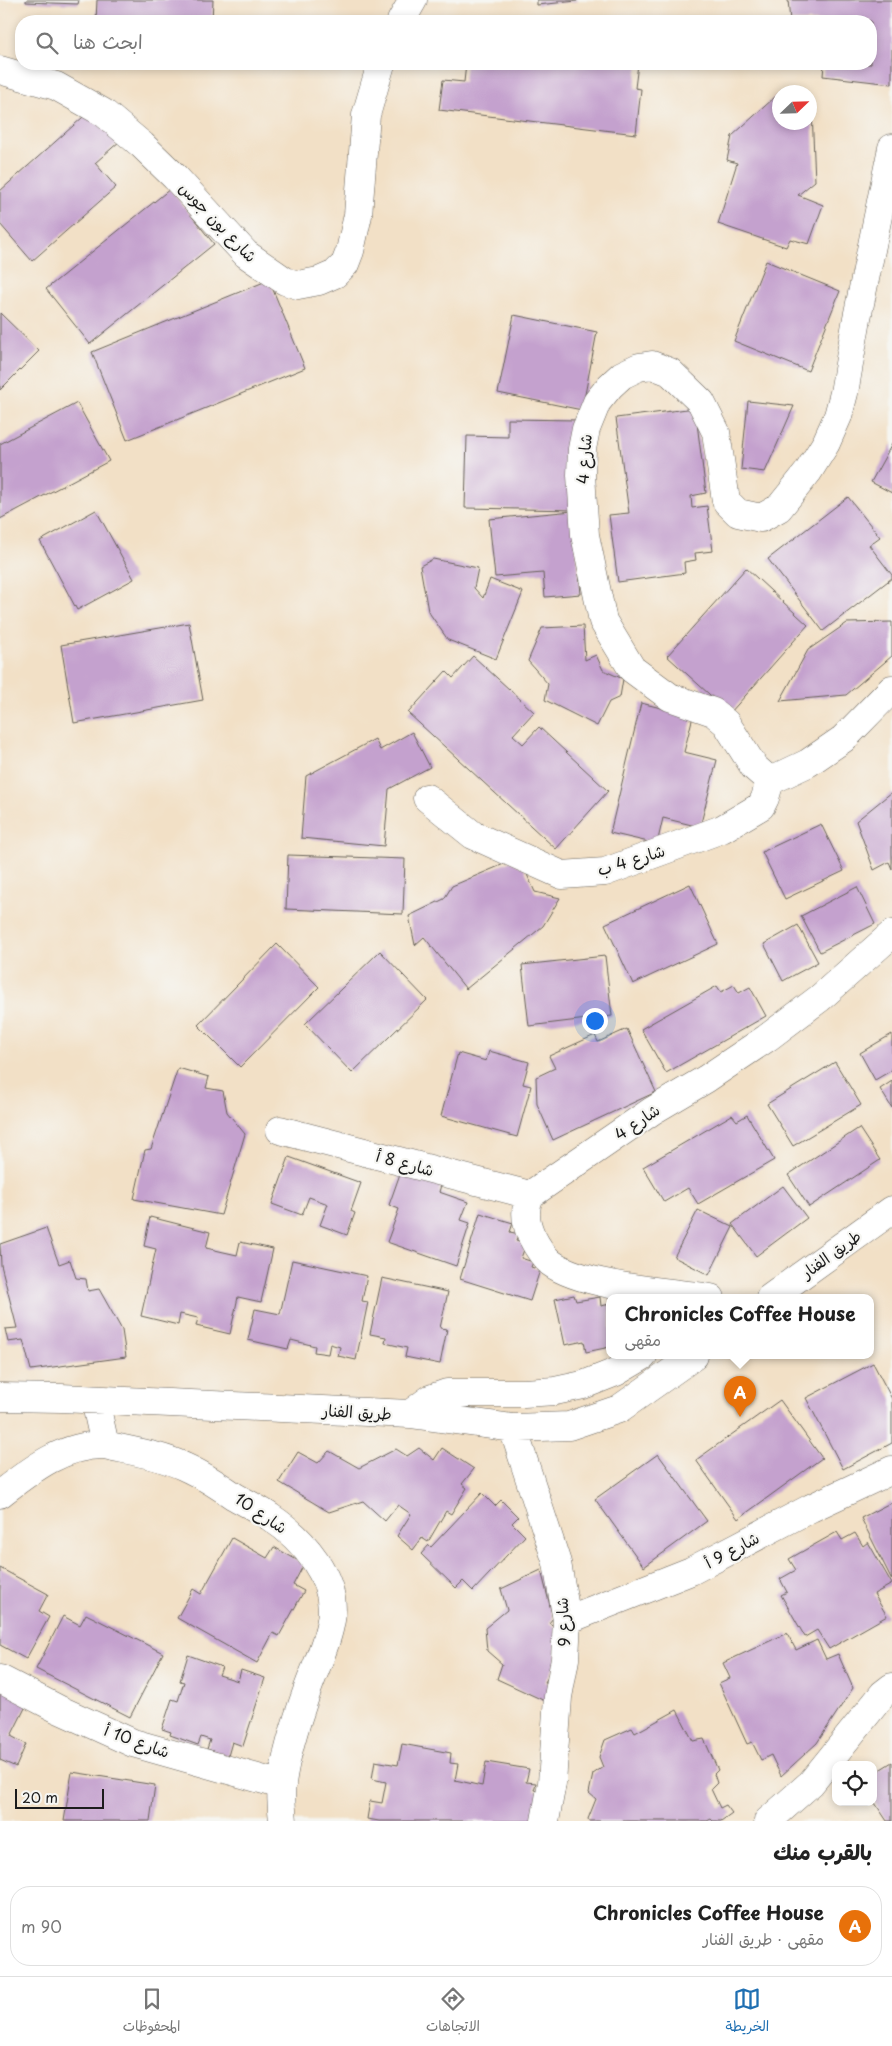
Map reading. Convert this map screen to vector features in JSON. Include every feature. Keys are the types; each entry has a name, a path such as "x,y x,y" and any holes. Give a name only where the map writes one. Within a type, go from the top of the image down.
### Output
{"street":[{"path":"404,15 413,0"},
{"name":"شارع بون جوس","path":"0,70 56,86 104,113 142,145 175,177 246,254 285,281 298,285 319,281 335,274 345,264 350,251 358,215 366,115 379,70"},
{"name":"شارع 4","path":"770,781 754,767 726,723 713,712 670,697 632,669 603,621 584,535 581,475 583,442 597,402 610,386 622,376 639,367 652,365 670,372 701,402 716,432 726,502 738,513 761,518 779,508 808,472 826,443 838,416 892,148"},
{"path":"770,781 808,763 843,739 892,689"},
{"name":"شارع 4 ب","path":"426,798 473,835 562,875 605,872 722,829 761,806 770,781"},
{"name":"شارع 4","path":"530,1195 652,1111 706,1079 767,1038 820,998 892,934"},
{"name":"شارع 8 أ","path":"280,1130 530,1195"},
{"path":"530,1195 526,1204 525,1219 534,1241 545,1258 552,1264 591,1279 659,1294"},
{"name":"طريق الفنار","path":"776,1294 892,1210"},
{"path":"410,1414 430,1399 447,1393 555,1391 583,1384 616,1372 638,1359"},
{"name":"طريق الفنار","path":"0,1398 95,1400 410,1414 513,1428 569,1426 619,1409 690,1359"},
{"path":"0,1494 26,1474 58,1454 82,1446 105,1445 95,1400"},
{"name":"شارع 9","path":"513,1428 557,1563 566,1620 565,1660 558,1697 552,1783 545,1821"},
{"name":"شارع 10","path":"105,1445 184,1466 210,1479 284,1527 308,1552 323,1575 331,1598 331,1619 322,1654 307,1692 286,1763 282,1784 283,1821"},
{"name":"شارع 9 أ","path":"566,1620 691,1571 811,1508 892,1470"},
{"name":"شارع 10 أ","path":"0,1679 133,1743 282,1784"},
{"path":"768,1821 811,1783 843,1746 883,1694 892,1687"}],"building":[{"path":"26,0 79,0 78,4 26,2"},
{"path":"97,0 213,0 212,15 96,15"},
{"path":"537,0 577,0 577,1 537,5"},
{"path":"788,0 892,0 892,84 823,76 824,70 877,70 877,15 789,15"},
{"path":"465,70 637,70 635,88 641,89 636,134 439,110 443,80 464,82"},
{"path":"772,100 772,130 813,130 815,181 798,195 823,205 809,244 790,239 786,247 718,224 737,163 727,160 732,136"},
{"path":"92,109 120,141 95,163 116,187 32,261 0,224 0,191"},
{"path":"170,189 214,244 90,344 46,289"},
{"path":"766,261 840,291 808,371 734,341"},
{"path":"269,280 305,368 127,440 92,352"},
{"path":"0,313 39,351 0,390"},
{"path":"514,315 597,332 582,410 498,393"},
{"path":"748,401 794,406 765,472 741,469"},
{"path":"77,403 109,461 0,519 0,444"},
{"path":"695,408 706,493 691,496 692,508 707,506 713,551 695,553 696,560 684,562 685,573 618,582 609,515 629,513 616,418"},
{"path":"508,419 578,420 577,510 465,508 467,436 508,437"},
{"path":"892,444 892,493 871,482"},
{"path":"848,497 880,537 869,545 892,575 892,578 823,631 768,559"},
{"path":"96,510 134,579 77,610 40,541"},
{"path":"573,511 581,594 545,597 543,573 495,577 489,519"},
{"path":"433,559 478,568 474,588 483,598 490,579 523,592 496,659 448,640 428,611 420,566"},
{"path":"746,568 808,625 730,713 667,656"},
{"path":"892,622 892,656 846,695 780,701 808,650 847,623"},
{"path":"189,623 203,700 74,723 61,645"},
{"path":"583,626 585,660 596,655 603,670 623,679 620,697 609,702 597,726 545,700 548,684 528,661 542,628"},
{"path":"473,656 534,712 513,735 523,744 539,727 608,791 556,849 408,713 446,671 453,678"},
{"path":"641,703 693,716 684,752 717,760 700,827 663,818 657,844 610,833"},
{"path":"412,732 430,767 389,789 384,846 301,838 306,776 375,739 380,750"},
{"path":"892,792 892,869 889,862 874,870 856,821"},
{"path":"821,824 844,871 785,899 762,852"},
{"path":"288,855 405,859 403,914 286,909"},
{"path":"511,861 524,868 535,892 560,898 543,926 466,989 424,937 415,945 409,916 444,899 452,886"},
{"path":"690,884 718,944 633,984 605,924"},
{"path":"857,887 875,924 820,952 801,916"},
{"path":"798,925 818,962 783,981 764,944"},
{"path":"277,944 319,987 240,1067 198,1025"},
{"path":"380,951 427,1000 352,1073 305,1024"},
{"path":"605,956 612,1016 529,1026 522,965"},
{"path":"734,985 739,993 750,987 766,1016 666,1073 641,1029 717,986 721,992"},
{"path":"627,1029 656,1092 553,1140 537,1104 536,1077 555,1068 549,1056 595,1035 598,1042"},
{"path":"892,1034 892,1070 875,1080 860,1053"},
{"path":"489,1051 529,1062 523,1084 531,1086 517,1137 441,1116 458,1053 486,1061"},
{"path":"835,1062 861,1105 793,1146 767,1104"},
{"path":"178,1068 209,1077 206,1088 223,1091 227,1112 245,1134 221,1215 134,1199 145,1150 151,1149"},
{"path":"892,1081 892,1108 880,1089"},
{"path":"732,1115 737,1121 747,1115 774,1160 698,1204 688,1188 664,1202 643,1167"},
{"path":"859,1128 880,1160 809,1207 788,1175"},
{"path":"289,1157 361,1183 351,1211 355,1213 347,1235 320,1225 328,1204 309,1197 302,1215 272,1204"},
{"path":"401,1171 441,1185 439,1192 468,1202 461,1220 470,1223 456,1266 387,1242 399,1209 389,1205"},
{"path":"783,1186 807,1218 756,1256 732,1224"},
{"path":"698,1210 733,1227 709,1275 674,1257"},
{"path":"480,1213 513,1223 510,1232 519,1234 516,1241 526,1244 521,1258 533,1262 531,1267 540,1270 530,1301 460,1279"},
{"path":"150,1217 210,1232 206,1248 237,1255 240,1242 273,1249 261,1302 238,1297 230,1334 196,1326 198,1318 180,1314 178,1325 141,1316 156,1249 144,1246"},
{"path":"46,1228 59,1264 70,1260 76,1278 86,1279 88,1291 99,1289 122,1330 126,1357 31,1370 23,1340 8,1342 5,1329 17,1328 1,1265 0,1244"},
{"path":"292,1260 367,1276 362,1301 368,1302 356,1360 338,1356 340,1347 330,1344 328,1354 314,1352 315,1346 291,1340 288,1349 248,1340 255,1309 280,1314"},
{"path":"382,1278 448,1292 440,1328 447,1329 440,1364 405,1357 407,1348 385,1343 386,1337 370,1334"},
{"path":"574,1295 576,1301 600,1297 601,1306 606,1305 606,1348 586,1352 584,1341 565,1345 555,1299"},
{"path":"873,1363 892,1399 892,1443 843,1469 806,1398"},
{"path":"780,1400 822,1458 738,1519 696,1460"},
{"path":"419,1448 434,1460 442,1448 474,1469 462,1484 467,1488 451,1514 446,1511 428,1542 422,1538 413,1550 397,1536 411,1514 398,1505 385,1521 363,1501 329,1512 279,1482 298,1452 318,1463 329,1451 359,1468 396,1449 407,1456"},
{"path":"658,1454 707,1521 644,1567 595,1499"},
{"path":"482,1493 495,1506 501,1500 518,1517 512,1523 525,1536 473,1591 463,1581 456,1588 421,1554 429,1545 431,1547"},
{"path":"892,1502 892,1580 861,1518"},
{"path":"837,1532 842,1540 855,1533 863,1546 868,1542 892,1584 874,1594 887,1616 829,1649 817,1630 805,1637 781,1595 787,1592 780,1579 796,1570 789,1559"},
{"path":"232,1538 267,1558 274,1547 304,1564 293,1585 304,1591 279,1636 273,1633 257,1663 177,1618 193,1589 201,1594"},
{"path":"0,1568 48,1594 39,1611 49,1617 26,1659 0,1645"},
{"path":"541,1570 553,1618 549,1623 557,1628 556,1664 545,1682 551,1684 547,1702 497,1679 502,1664 487,1651 485,1628 507,1610 501,1589"},
{"path":"86,1614 163,1653 130,1717 36,1669 63,1616 80,1625"},
{"path":"787,1633 796,1650 817,1640 826,1659 838,1654 853,1688 817,1743 781,1776 771,1755 761,1760 752,1742 747,1744 719,1683 730,1678 723,1663"},
{"path":"188,1655 222,1667 219,1675 238,1681 241,1670 265,1678 243,1746 232,1742 228,1756 207,1749 210,1740 201,1737 198,1745 170,1735 171,1732 162,1729 172,1699 178,1701 184,1682 180,1681"},
{"path":"0,1689 28,1702 11,1736 26,1744 16,1767 0,1760"},
{"path":"677,1710 693,1741 704,1739 718,1770 714,1774 717,1783 711,1789 720,1808 726,1805 732,1813 721,1821 713,1821 711,1819 707,1821 589,1821 588,1819 596,1799 589,1793 593,1774 603,1767 599,1757 605,1740 632,1728 635,1733"},
{"path":"402,1744 451,1753 450,1763 458,1764 455,1780 482,1786 486,1762 529,1769 526,1782 536,1783 534,1790 548,1793 533,1821 379,1821 367,1819 370,1801 382,1803 386,1782 372,1779 375,1761 398,1765"},
{"path":"892,1762 892,1821 887,1821 877,1806 877,1771"},
{"path":"72,1772 155,1785 150,1821 64,1821"}],"place":[{"name":"Chronicles Coffee House","path":"740,1417"}]}
